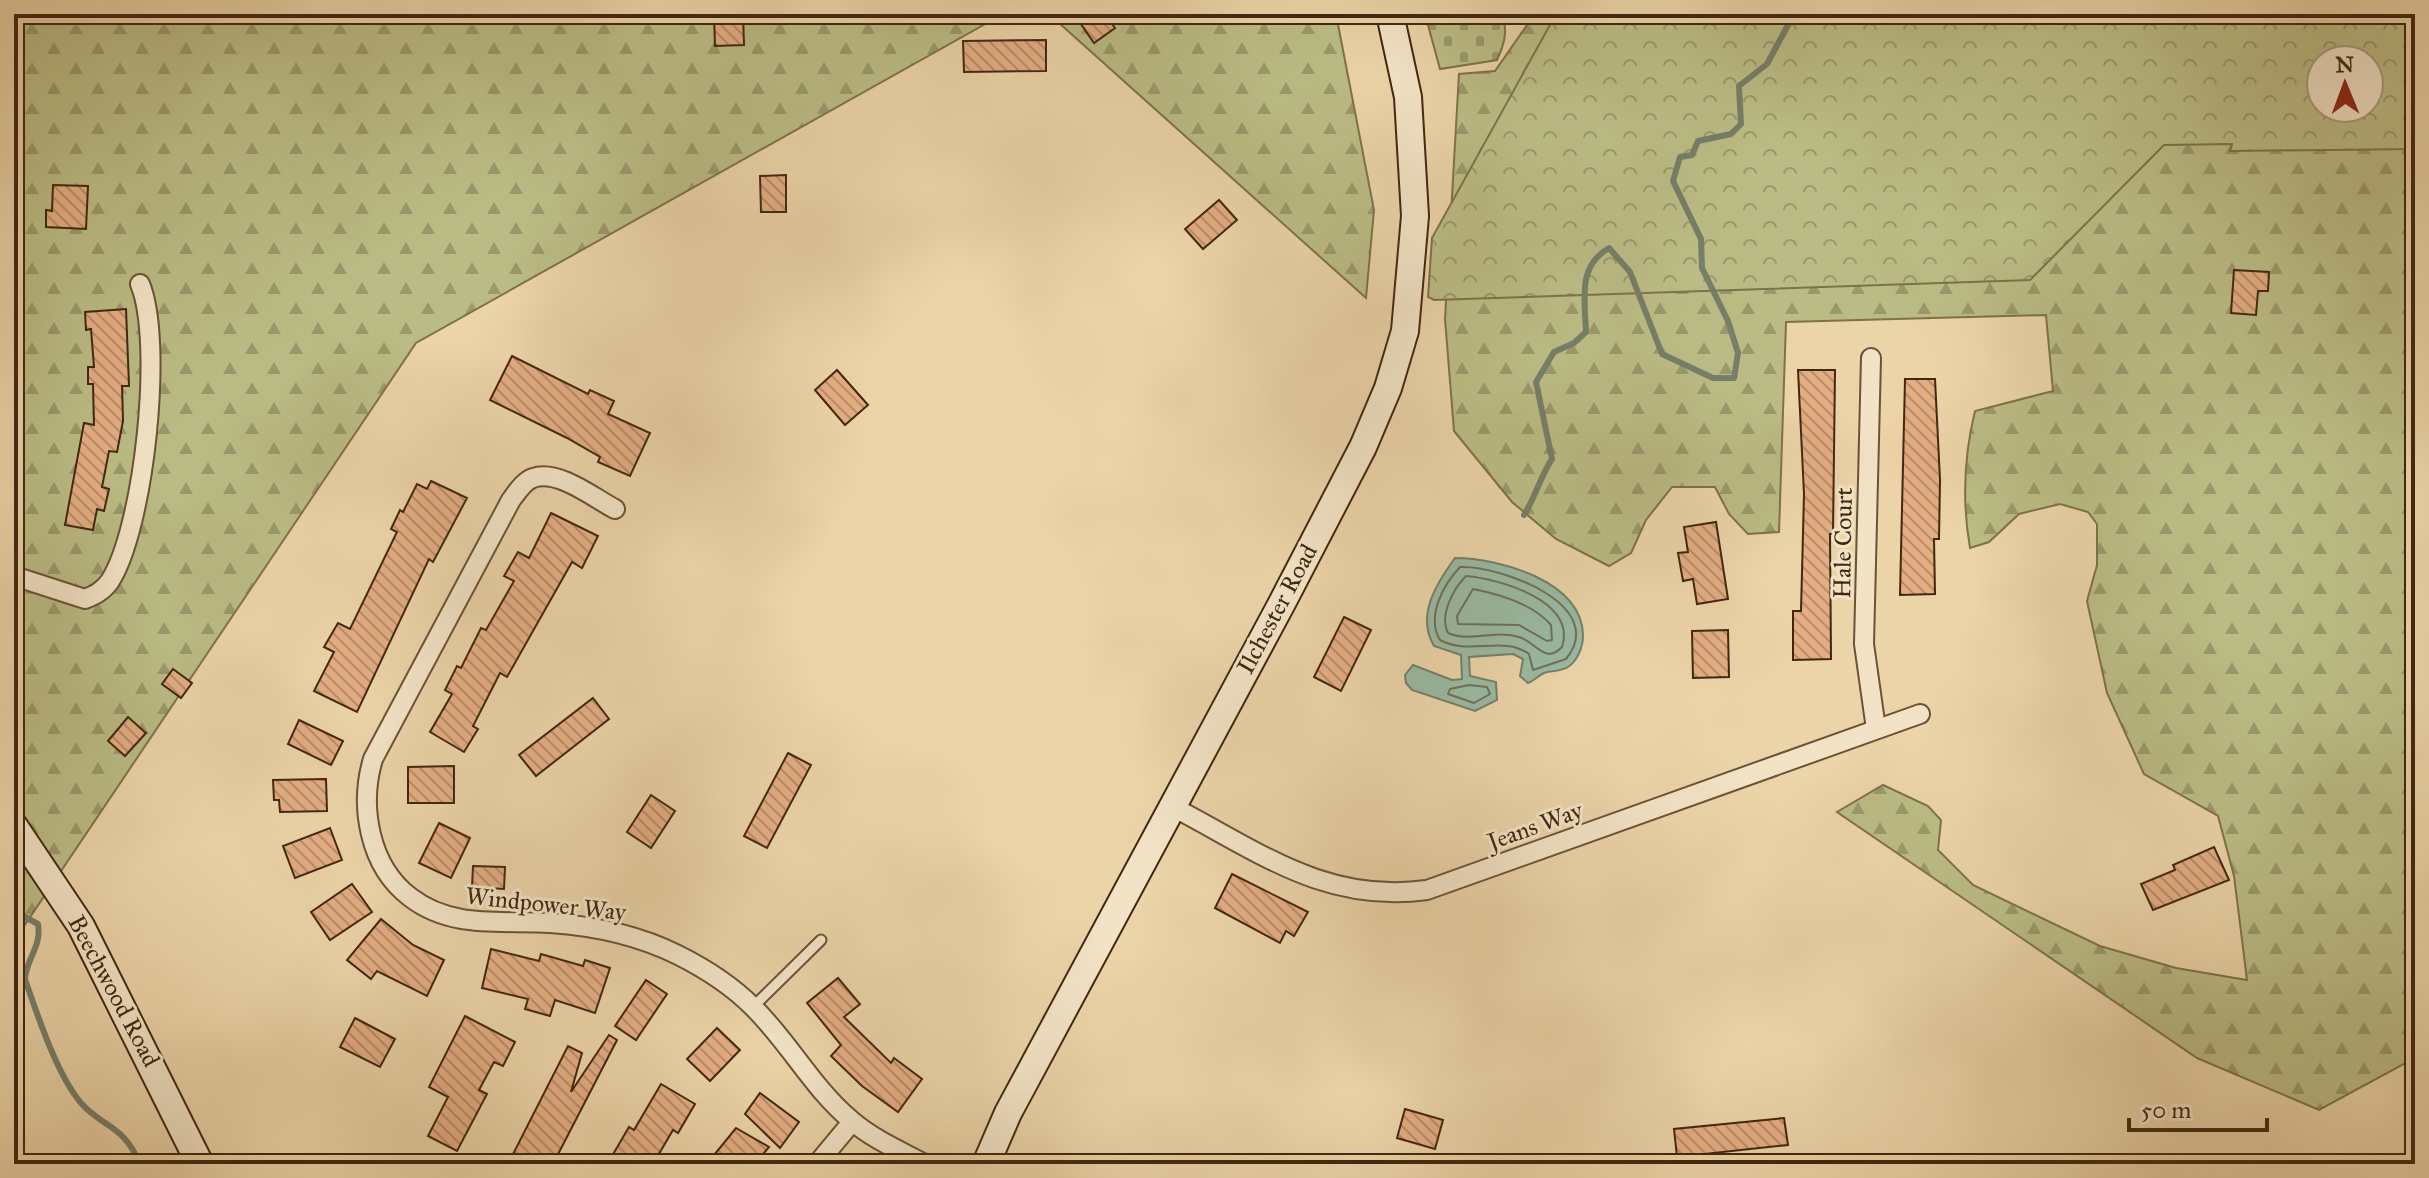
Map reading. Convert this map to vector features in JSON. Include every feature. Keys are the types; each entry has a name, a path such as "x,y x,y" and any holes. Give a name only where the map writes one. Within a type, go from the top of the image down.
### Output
{"street":[{"name":"Ilchester Road","path":"986,1164 1008,1113 1363,447 1388,388 1405,331 1412,278 1414,159 1408,97 1390,14"},
{"path":"14,576 85,599 103,589 111,579 130,530 147,425 151,342 148,303 140,284"},
{"name":"Hale Court","path":"1871,358 1864,644 1876,729"},
{"name":"Windpower Way","path":"615,509 557,478 544,476 524,483 511,500 373,759 367,778 369,829 390,876 409,896 432,911 486,922 586,927 643,939 704,969 753,1007 852,1122 925,1164"},
{"name":"Jeans Way","path":"1171,806 1304,876 1339,889 1402,894 1458,880 1920,714"},
{"name":"Beechwood Road","path":"14,826 81,926 200,1164"},
{"path":"817,1164 852,1122"}],"lane":[{"path":"753,1007 821,940"}],"green space":[{"path":"14,14 1003,14 416,343 14,941"},
{"path":"1049,14 1336,14 1374,210 1366,298"},
{"path":"1425,14 1501,14 1505,37 1497,60 1440,69"},
{"path":"1526,14 2415,14 2415,1058 2319,1110 2197,1058 1837,812 1883,785 1928,806 1941,820 1938,850 1973,885 2100,946 2176,968 2247,980 2234,876 2218,816 2144,774 2107,693 2087,601 2097,565 2097,524 2088,512 2060,504 2019,514 1989,542 1970,548 1965,479 1975,411 2053,391 2046,315 1786,322 1779,532 1748,534 1729,514 1715,487 1672,487 1646,520 1631,553 1609,566 1556,539 1512,502 1454,431 1445,319 1459,74 1495,71 1527,25"},
{"path":"1556,14 2415,14 2415,149 2230,151 2232,144 2164,145 2030,280 1434,300 1428,297 1432,238"}],"water":[{"path":"1455,558 1515,568 1554,587 1569,600 1579,616 1583,640 1575,661 1565,669 1544,673 1528,683 1520,676 1523,659 1513,654 1469,657 1470,676 1496,682 1497,700 1475,711 1412,690 1406,683 1405,675 1413,665 1452,680 1462,679 1461,655 1434,646 1427,623 1435,589"}],"building":[{"path":"714,14 743,14 744,45 715,46"},
{"path":"1074,14 1105,14 1115,28 1094,43"},
{"path":"1046,40 1046,71 964,72 963,41"},
{"path":"786,175 786,212 761,212 760,176"},
{"path":"53,185 88,186 86,229 46,227 46,210 52,211"},
{"path":"1219,200 1237,220 1203,249 1185,229"},
{"path":"2234,270 2269,272 2268,291 2258,291 2256,315 2231,313"},
{"path":"126,309 129,386 122,386 123,421 117,452 109,451 102,487 109,489 104,511 97,509 93,530 65,525 84,423 94,425 93,384 88,384 88,367 94,367 91,329 86,330 85,312"},
{"path":"512,356 588,394 590,390 614,401 608,414 650,433 630,476 598,462 600,457 567,438 490,400"},
{"path":"837,370 868,405 845,425 815,390"},
{"path":"1798,370 1835,370 1833,534 1830,534 1831,659 1793,660 1793,611 1801,611 1804,494"},
{"path":"1905,379 1935,379 1940,480 1939,539 1934,539 1935,594 1900,595"},
{"path":"431,481 467,498 433,562 429,559 357,712 314,691 334,652 324,647 338,623 350,629 397,532 391,529 400,510 403,512 417,484 427,489"},
{"path":"551,513 598,536 582,568 572,562 507,677 500,673 473,726 478,729 464,752 430,732 452,694 445,690 457,666 461,668 481,628 486,630 514,581 504,576 518,552 529,558"},
{"path":"1716,522 1728,599 1697,604 1693,579 1683,581 1678,553 1688,552 1684,527"},
{"path":"1344,617 1371,630 1341,691 1314,677"},
{"path":"1728,630 1729,677 1693,678 1692,631"},
{"path":"173,669 192,683 181,698 162,684"},
{"path":"593,698 609,719 536,776 519,755"},
{"path":"128,717 146,733 125,756 108,741"},
{"path":"299,720 343,741 331,765 288,744"},
{"path":"788,753 811,765 767,848 744,836"},
{"path":"454,766 454,803 408,803 408,767"},
{"path":"326,779 327,811 280,812 279,800 274,800 273,780"},
{"path":"651,795 675,811 651,848 627,832"},
{"path":"439,823 470,838 451,878 419,863"},
{"path":"330,828 342,860 295,878 283,846"},
{"path":"2214,847 2229,880 2153,910 2141,884 2175,870 2173,865"},
{"path":"473,866 505,867 504,889 472,887"},
{"path":"1232,874 1308,912 1294,936 1286,931 1280,943 1215,908"},
{"path":"352,884 372,912 330,940 311,912"},
{"path":"381,919 413,945 444,960 427,996 377,971 371,979 347,960"},
{"path":"491,949 539,961 541,954 583,966 585,960 610,968 595,1013 555,1000 550,1016 525,1009 528,999 482,988"},
{"path":"838,978 860,1004 844,1017 891,1063 894,1058 922,1079 898,1112 862,1086 831,1056 841,1045 807,1003"},
{"path":"646,980 667,994 636,1040 615,1026"},
{"path":"465,1016 515,1042 503,1066 494,1062 479,1090 487,1094 457,1151 428,1136 448,1097 429,1087"},
{"path":"355,1018 395,1039 380,1067 340,1047"},
{"path":"717,1028 740,1050 710,1081 687,1059"},
{"path":"609,1035 617,1040 553,1164 521,1164 511,1158 568,1046 582,1053 571,1092"},
{"path":"661,1084 695,1104 678,1133 673,1130 653,1164 627,1164 612,1156 629,1127 634,1130"},
{"path":"760,1093 799,1122 780,1148 745,1114"},
{"path":"1405,1109 1443,1120 1435,1149 1397,1138"},
{"path":"1784,1118 1788,1145 1677,1157 1674,1129"},
{"path":"736,1128 769,1147 755,1164 726,1164 714,1155"}],"waterway":[{"path":"1524,515 1552,459 1536,382 1554,352 1574,343 1586,332 1584,296 1587,274 1599,255 1609,248 1630,272 1662,354 1713,378 1734,378 1738,353 1728,321 1702,268 1701,239 1673,181 1680,157 1692,155 1698,141 1731,134 1741,124 1739,86 1767,64 1794,14"},
{"path":"14,911 38,924 38,939 25,979 48,1044 64,1077 81,1103 127,1141 140,1164"}]}
